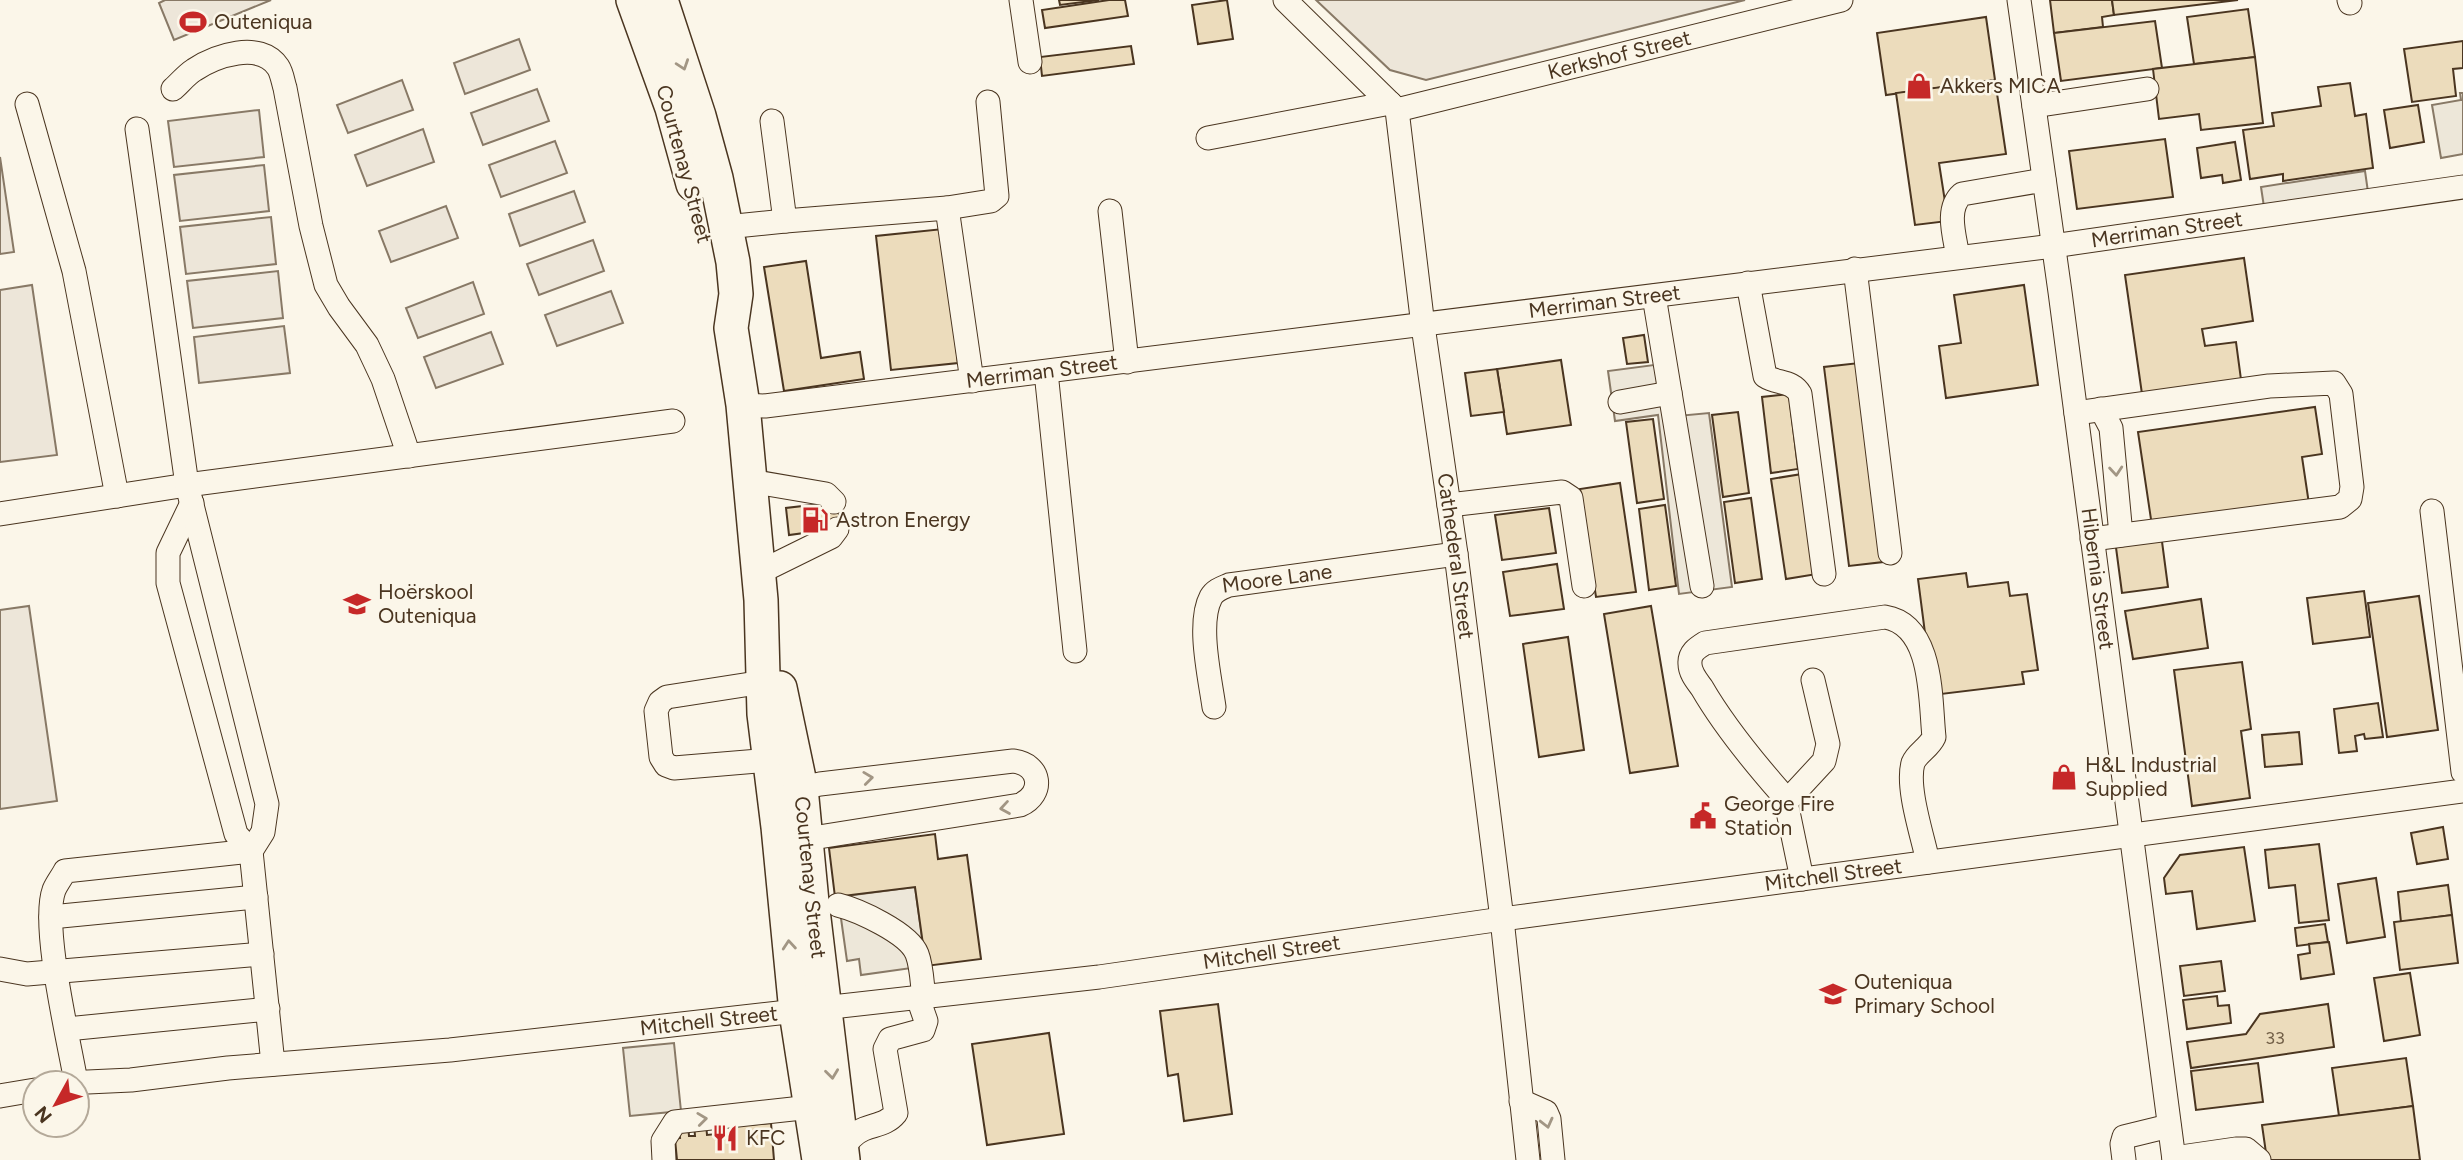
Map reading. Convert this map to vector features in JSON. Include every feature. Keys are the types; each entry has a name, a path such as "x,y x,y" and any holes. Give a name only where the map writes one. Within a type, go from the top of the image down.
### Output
{"highway":[{"name":"Courtenay Street","path":"633,0 676,121 700,211 718,303 731,328"},
{"name":"Courtenay Street","path":"661,0 699,116 726,228 736,294 731,328 743,405 760,587 763,682 770,760 834,1156"},
{"name":"Courtenay Street","path":"760,587 801,788 806,839 811,1107 834,1156"}],"street":[{"path":"1021,0 1030,62"},
{"path":"1285,0 1393,106"},
{"name":"Kerkshof Street","path":"1208,138 1393,106 1841,0"},
{"name":"Hibernia Street","path":"2019,0 2174,1159"},
{"path":"173,89 192,71 209,61 241,52 260,54 278,67 285,88 326,285 367,345 383,379 409,456"},
{"path":"2034,106 2147,89"},
{"path":"726,228 785,220 947,208 991,201 997,197 988,102"},
{"path":"27,104 74,271 117,496"},
{"name":"Cathederal Street","path":"1393,106 1456,554 1502,919 1528,1160"},
{"path":"772,121 785,220"},
{"path":"137,129 190,494 267,804 263,832 251,851"},
{"path":"1958,257 1952,214 1957,199 1962,194 2044,180"},
{"name":"Merriman Street","path":"743,405 765,406 1423,326 1855,269 2053,246 2463,187"},
{"path":"947,208 972,381"},
{"path":"1110,211 1127,362"},
{"path":"1855,269 1890,553"},
{"path":"1748,283 1765,376 1771,380 1790,383 1800,394 1824,574"},
{"path":"1654,296 1702,586"},
{"path":"1046,372 1075,651"},
{"path":"2076,413 2269,386 2334,383 2341,394 2352,487 2350,499 2340,507 2092,539"},
{"path":"1620,402 1670,393"},
{"path":"2101,409 2112,428 2121,535"},
{"path":"0,514 117,496 190,494 409,456 673,421"},
{"path":"750,481 826,494 834,502"},
{"path":"1448,505 1562,492 1566,494 1571,498 1584,586"},
{"path":"190,494 168,554 168,583 236,834 251,851 273,1065"},
{"path":"2432,510 2463,772"},
{"path":"760,587 831,537 837,529"},
{"name":"Moore Lane","path":"1214,707 1205,621 1212,595 1220,589 1229,585 1456,554"},
{"path":"1802,879 1786,802 1721,721 1692,671 1692,655 1705,643 1885,617 1897,621 1919,642 1927,665 1934,737 1914,761 1912,779 1928,862"},
{"path":"1786,802 1824,761 1826,754 1828,744 1813,680"},
{"path":"763,682 667,697 660,702 656,711 661,757 666,765 674,768 770,760"},
{"path":"801,788 1013,761 1023,762 1028,766 1036,779 1037,788 1029,801 1020,805 806,839"},
{"name":"Mitchell Street","path":"91,1082 450,1050 1099,977 1502,919 2463,790"},
{"path":"72,1069 51,917 54,890 65,871 251,851"},
{"path":"51,917 256,897"},
{"path":"834,1156 853,1136 866,1128 890,1120 896,1113 885,1049 890,1040 923,1030 926,1021 917,954 912,946 904,938 861,912 838,905"},
{"path":"0,969 27,974 262,954"},
{"path":"67,1029 268,1009"},
{"path":"0,1087 21,1087"},
{"path":"0,1096 21,1091"},
{"path":"1521,1101 1546,1112 1553,1160"},
{"path":"664,1160 663,1141 675,1122 811,1107"},
{"path":"2124,1160 2124,1137 2169,1126"},
{"path":"2174,1159 2246,1149 2259,1160"}],"shaded area":[{"name":"Outeniqua","path":"165,0 271,0 174,40 159,3"},
{"path":"1316,0 1745,0 1426,80 1390,70"},
{"path":"519,39 530,70 465,94 454,63"},
{"path":"402,80 413,110 348,133 337,105"},
{"path":"537,89 549,121 483,145 471,113"},
{"path":"2460,93 2463,93 2463,154 2441,158 2432,105 2461,100"},
{"path":"259,110 264,157 174,167 168,121"},
{"path":"423,129 434,162 367,186 355,155"},
{"path":"555,141 567,173 501,197 489,165"},
{"path":"0,157 14,252 0,254"},
{"path":"264,165 269,211 180,221 174,175"},
{"path":"2365,171 2368,192 2264,207 2261,187"},
{"path":"574,191 585,222 520,246 509,214"},
{"path":"446,206 458,238 391,262 379,231"},
{"path":"271,217 276,264 186,274 180,227"},
{"path":"593,240 604,271 539,295 527,264"},
{"path":"278,271 283,318 193,328 187,281"},
{"path":"473,282 484,314 418,338 406,308"},
{"path":"32,285 57,455 0,462 0,290"},
{"path":"611,291 623,323 557,346 545,315"},
{"path":"284,326 290,373 199,383 194,337"},
{"path":"491,332 503,364 436,388 424,357"},
{"path":"1669,363 1678,416 1709,413 1732,587 1679,594 1658,415 1615,421 1608,371"},
{"path":"29,606 57,801 0,809 0,610"},
{"path":"915,887 926,966 861,975 859,959 847,961 838,897"},
{"path":"674,1043 681,1111 630,1116 623,1048"}],"building":[{"path":"1059,0 1099,0 1060,5"},
{"path":"1125,0 1128,16 1045,28 1042,10"},
{"path":"1227,0 1233,39 1198,44 1192,5"},
{"path":"2050,0 2112,0 2114,15 2102,17 2103,27 2054,33"},
{"path":"2112,0 2238,0 2114,15"},
{"path":"2248,9 2255,57 2194,64 2187,17"},
{"path":"1986,17 1995,80 1886,95 1877,33"},
{"path":"2155,21 2162,68 2061,81 2054,33"},
{"path":"2463,41 2463,68 2453,69 2456,96 2412,102 2404,49"},
{"path":"1131,46 1134,64 1042,76 1040,57"},
{"path":"2255,57 2263,123 2201,130 2199,114 2159,119 2153,69"},
{"path":"1995,80 2006,154 1939,163 1948,221 1915,225 1896,93"},
{"path":"2350,83 2355,116 2366,114 2373,168 2283,181 2283,174 2250,179 2243,130 2274,126 2272,113 2321,106 2318,87"},
{"path":"2418,105 2424,142 2390,148 2384,110"},
{"path":"2165,139 2173,197 2077,209 2069,151"},
{"path":"2235,142 2241,180 2223,183 2222,175 2201,178 2197,148"},
{"path":"943,229 958,363 891,370 876,236"},
{"path":"2244,258 2253,321 2202,329 2205,346 2236,342 2242,387 2143,401 2125,275"},
{"path":"806,261 821,358 860,352 864,379 784,391 764,267"},
{"path":"2024,285 2038,385 1946,398 1939,346 1961,343 1954,295"},
{"path":"1644,335 1648,362 1627,364 1623,338"},
{"path":"1561,360 1571,425 1507,434 1497,369"},
{"path":"1859,363 1883,562 1849,566 1824,367"},
{"path":"1497,369 1504,412 1471,416 1465,373"},
{"path":"1789,394 1798,469 1771,473 1762,397"},
{"path":"2315,407 2322,454 2302,457 2309,504 2152,526 2138,432"},
{"path":"1738,412 1749,493 1723,497 1712,415"},
{"path":"1653,419 1664,499 1637,503 1626,422"},
{"path":"1802,474 1817,574 1786,579 1771,479"},
{"path":"1620,483 1636,592 1596,597 1580,489"},
{"path":"1751,498 1762,579 1735,583 1724,502"},
{"path":"837,502 841,528 789,535 786,508"},
{"path":"1665,505 1676,586 1649,590 1639,509"},
{"path":"1549,508 1556,553 1502,560 1495,515"},
{"path":"2161,534 2168,587 2122,593 2115,540"},
{"path":"1557,564 1564,609 1510,616 1503,572"},
{"path":"1966,573 1968,587 2008,582 2010,596 2027,594 2038,670 2022,672 2024,684 1933,695 1918,579"},
{"path":"2364,591 2370,637 2313,644 2307,598"},
{"path":"2419,596 2438,730 2387,737 2368,603"},
{"path":"2201,599 2208,648 2133,659 2125,611"},
{"path":"1651,606 1678,766 1630,773 1604,614"},
{"path":"1568,637 1584,750 1539,757 1523,644"},
{"path":"2242,662 2251,729 2241,731 2250,798 2192,806 2174,670"},
{"path":"2378,703 2383,737 2365,739 2364,734 2355,736 2357,751 2339,753 2334,709"},
{"path":"2299,732 2302,764 2265,767 2262,735"},
{"path":"2443,827 2448,859 2417,864 2411,833"},
{"path":"935,834 938,859 967,855 981,959 926,966 915,887 835,897 829,848"},
{"path":"2319,844 2329,920 2299,923 2295,885 2269,888 2265,850"},
{"path":"2244,847 2255,921 2197,929 2192,891 2166,894 2164,878 2180,855"},
{"path":"2376,878 2385,937 2347,943 2338,884"},
{"path":"2448,885 2452,915 2401,922 2398,892"},
{"path":"2452,915 2458,963 2400,970 2394,922"},
{"path":"2325,924 2328,942 2297,946 2295,928"},
{"path":"2329,942 2334,974 2301,979 2298,955 2310,953 2309,944"},
{"path":"2221,961 2225,991 2184,996 2180,966"},
{"path":"2410,973 2420,1035 2384,1041 2374,978"},
{"path":"2217,996 2218,1006 2229,1005 2231,1023 2187,1029 2183,1000"},
{"path":"1218,1004 1232,1114 1184,1121 1178,1074 1168,1076 1160,1011"},
{"path":"2328,1004 2334,1047 2191,1068 2187,1042 2246,1034 2260,1014"},
{"path":"1049,1033 1064,1134 987,1145 972,1044"},
{"path":"2406,1058 2413,1106 2339,1116 2332,1068"},
{"path":"2258,1063 2263,1102 2196,1110 2191,1071"},
{"path":"2413,1106 2420,1160 2267,1160 2262,1125"},
{"name":"KFC","path":"736,1118 747,1125 771,1123 774,1160 677,1160 675,1139 680,1138 678,1125 688,1124 689,1136 695,1136 694,1124 706,1123 707,1135 737,1132"}],"place":[{"name":"Outeniqua","path":"193,22"},
{"name":"Akkers MICA","path":"1919,86"},
{"name":"Astron Energy","path":"815,520"},
{"name":"Hoërskool Outeniqua","path":"357,604"},
{"name":"H&L Industrial Supplied","path":"2064,777"},
{"name":"George Fire Station","path":"1703,816"},
{"name":"Outeniqua Primary School","path":"1833,994"},
{"name":"KFC","path":"725,1138"}]}
